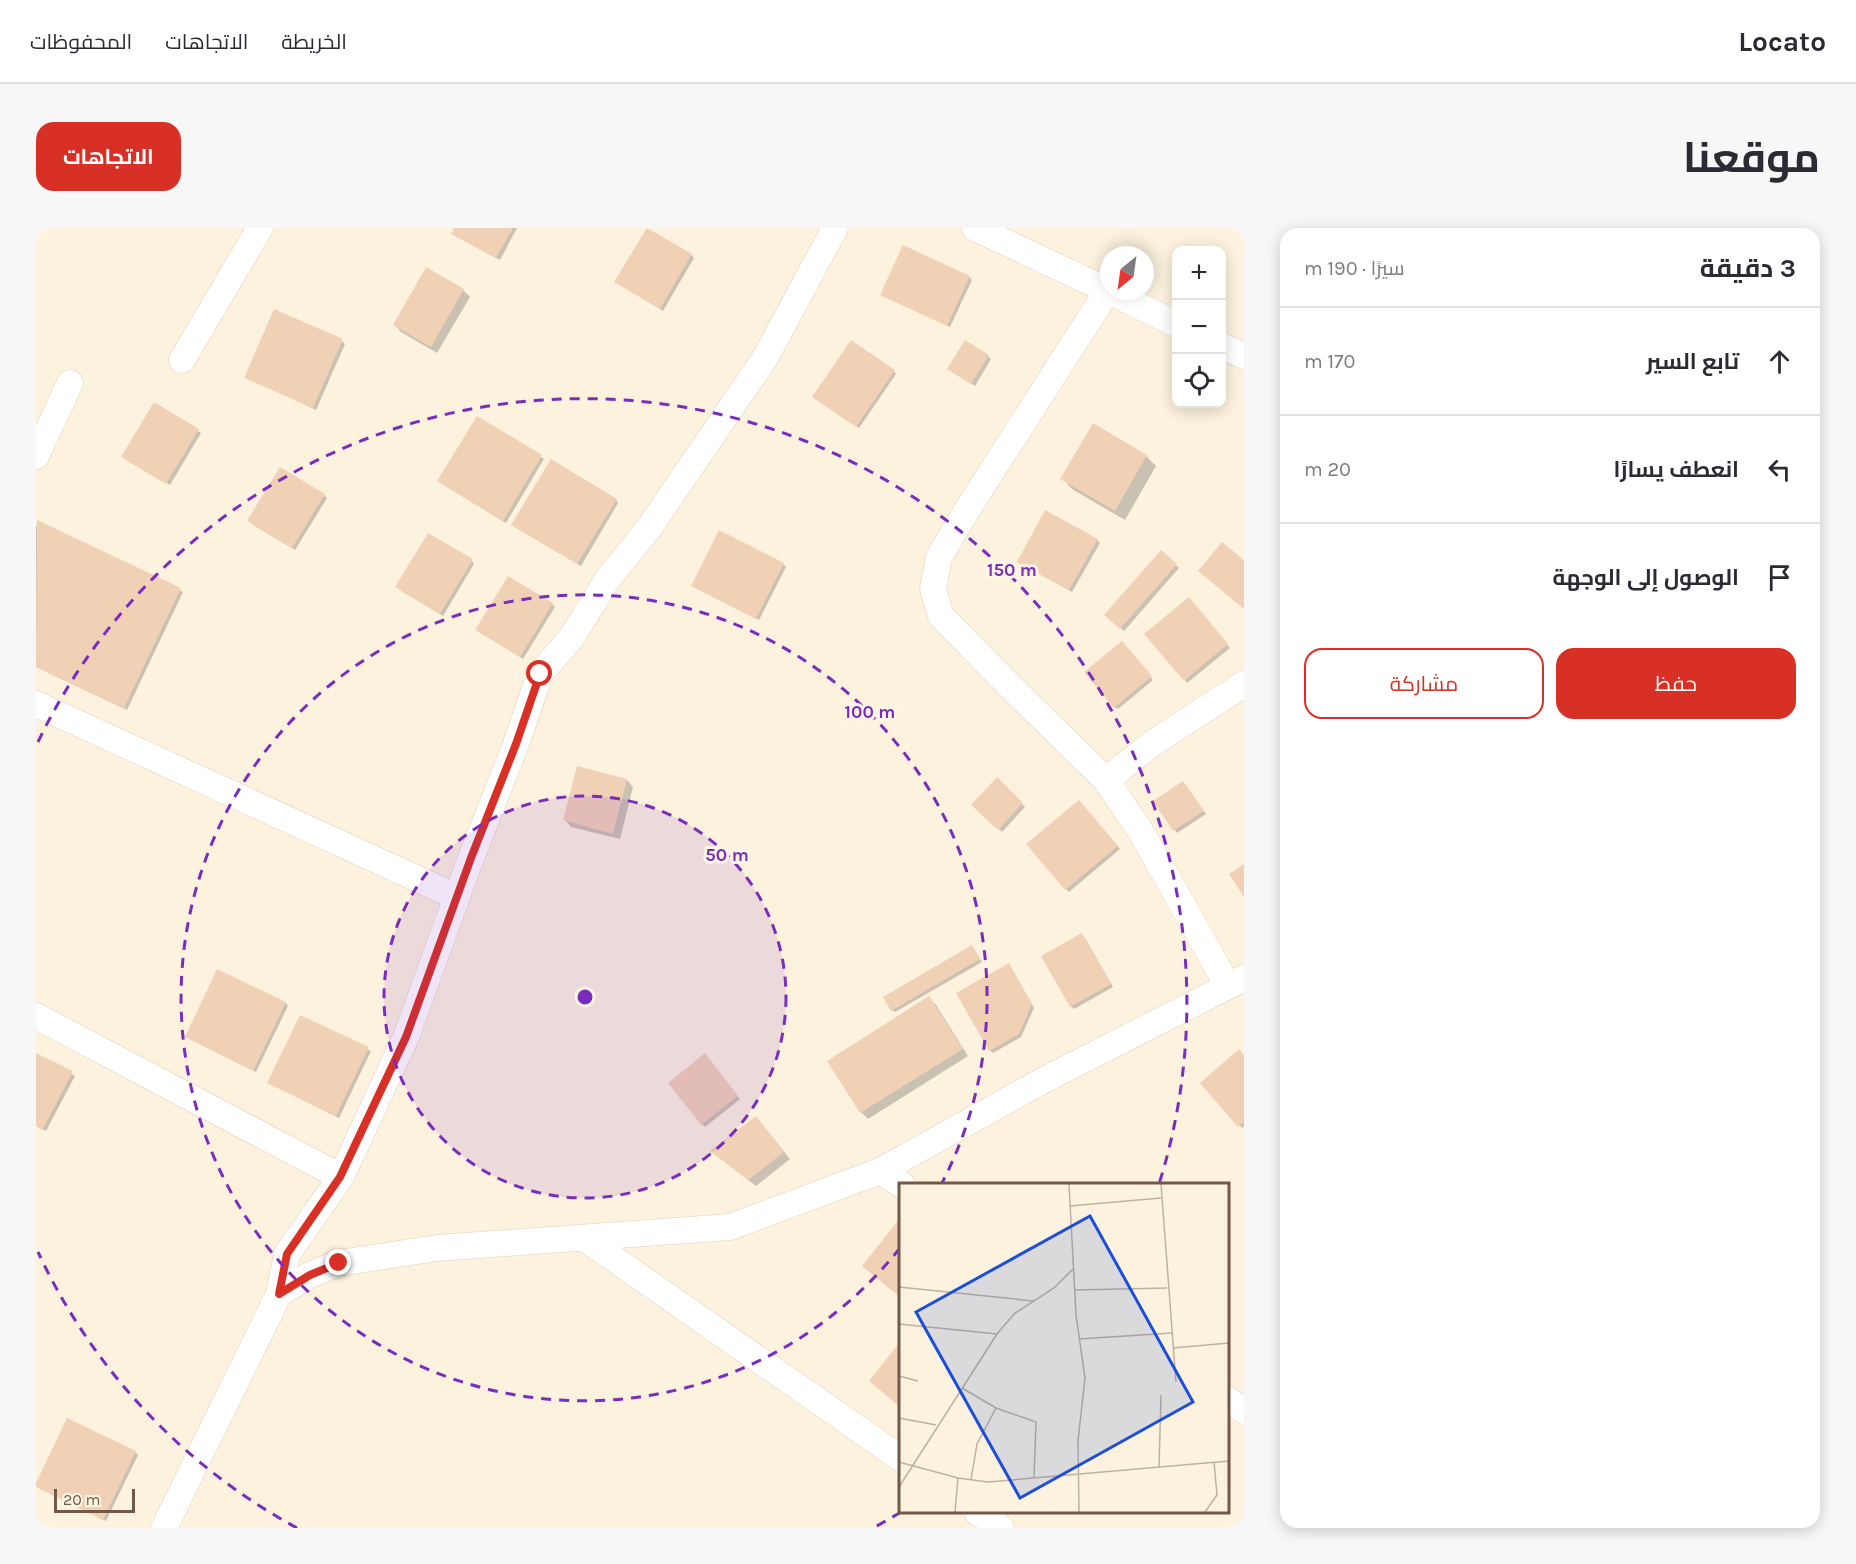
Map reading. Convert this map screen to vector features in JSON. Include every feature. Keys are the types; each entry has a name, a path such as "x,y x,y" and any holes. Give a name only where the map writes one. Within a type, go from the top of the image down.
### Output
{"street":[{"path":"182,360 260,228"},
{"path":"164,1528 279,1294 287,1254 340,1177 406,1037 540,674 572,637 607,580 649,528 765,358 835,228"},
{"path":"975,228 1100,287"},
{"path":"279,1294 310,1275 339,1263 437,1248 730,1227 880,1171 1044,1080 1236,982 1143,834 1106,780 942,616 933,589 939,557 955,529 1103,300"},
{"path":"1127,300 1172,322"},
{"path":"1226,348 1244,356"},
{"path":"36,456 70,383"},
{"path":"1106,780 1153,744 1244,684"},
{"path":"36,704 457,897"},
{"path":"36,1016 340,1177"},
{"path":"880,1171 899,1183"},
{"path":"584,1238 899,1457"},
{"path":"1229,1401 1244,1411"},
{"path":"978,1513 1000,1528"}],"building":[{"path":"454,228 513,228 496,258 451,234"},
{"path":"647,228 692,254 660,309 614,282"},
{"path":"903,245 970,276 947,326 880,295"},
{"path":"426,267 464,289 431,347 393,325"},
{"path":"274,309 343,339 313,408 244,378"},
{"path":"851,340 895,370 856,427 812,397"},
{"path":"965,340 989,355 971,384 947,369"},
{"path":"154,402 199,429 166,484 121,457"},
{"path":"477,416 542,455 503,521 437,481"},
{"path":"1093,423 1147,455 1115,511 1060,479"},
{"path":"551,459 617,499 577,564 511,525"},
{"path":"280,467 325,494 292,548 247,521"},
{"path":"1045,510 1098,539 1069,590 1017,562"},
{"path":"37,520 181,588 124,708 36,667"},
{"path":"719,530 784,563 756,619 691,586"},
{"path":"428,533 473,559 440,614 395,587"},
{"path":"1222,542 1244,560 1244,609 1198,571"},
{"path":"1161,550 1177,564 1120,629 1104,615"},
{"path":"508,576 553,603 520,657 475,630"},
{"path":"1189,597 1228,644 1184,681 1144,634"},
{"path":"1122,641 1152,676 1114,708 1084,672"},
{"path":"577,766 627,779 613,834 563,820"},
{"path":"997,777 1023,803 998,830 971,805"},
{"path":"1183,781 1204,811 1173,831 1153,801"},
{"path":"1079,800 1118,846 1065,890 1026,844"},
{"path":"1244,864 1244,897 1229,874"},
{"path":"1082,933 1111,984 1070,1007 1041,956"},
{"path":"972,945 980,959 891,1011 883,997"},
{"path":"1009,963 1032,1004 1019,1034 989,1051 956,993"},
{"path":"217,969 286,1002 253,1071 185,1037"},
{"path":"929,996 963,1049 860,1113 827,1061"},
{"path":"300,1015 369,1047 336,1116 267,1083"},
{"path":"1239,1049 1244,1055 1244,1121 1238,1127 1200,1083"},
{"path":"36,1053 73,1071 43,1129 36,1126"},
{"path":"705,1053 738,1096 701,1125 668,1083"},
{"path":"756,1116 784,1152 748,1180 710,1151"},
{"path":"899,1219 899,1296 862,1266"},
{"path":"899,1343 899,1406 869,1381"},
{"path":"67,1418 136,1451 103,1520 36,1487"}],"route":[{"path":"339,1263 310,1275 279,1294 287,1254 340,1177 406,1037 540,674"}]}
